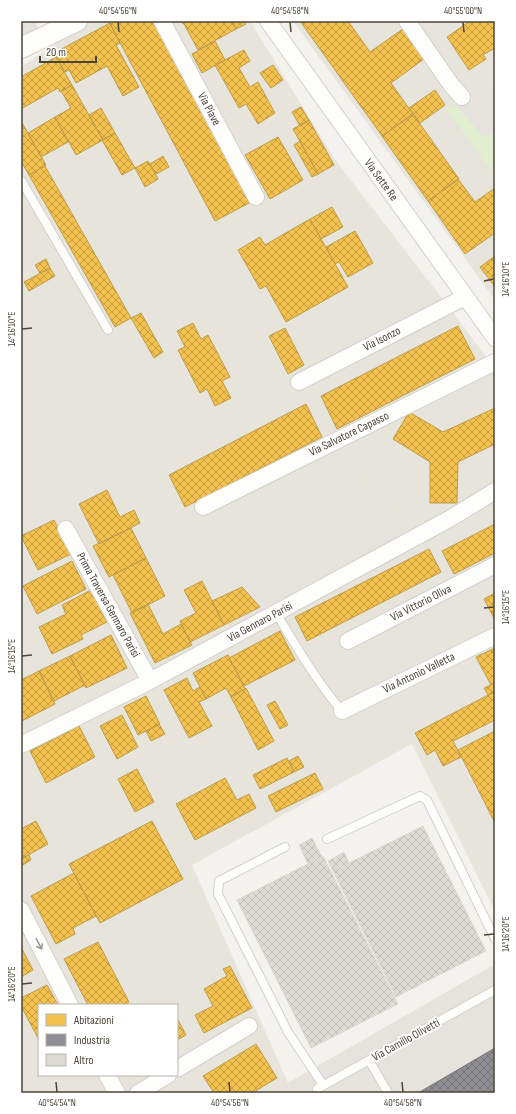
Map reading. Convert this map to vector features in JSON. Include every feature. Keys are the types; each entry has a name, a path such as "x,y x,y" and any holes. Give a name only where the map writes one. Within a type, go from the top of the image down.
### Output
{"street":[{"path":"30,40 77,21"},
{"name":"Via Piave","path":"162,21 256,197"},
{"name":"Via Sette Re","path":"268,21 495,338"},
{"path":"407,21 452,86 462,97"},
{"name":"Via Isonzo","path":"299,382 465,296"},
{"name":"Via Salvatore Capasso","path":"202,507 495,362"},
{"name":"Via Gennaro Parisi","path":"21,745 150,681 444,521 495,491"},
{"name":"Prima Traversa Gennaro Parisi","path":"66,529 150,681"},
{"name":"Via Vittorio Oliva","path":"348,641 495,566"},
{"name":"Via Antonio Valletta","path":"342,711 495,636"},
{"path":"21,910 69,1004"},
{"path":"178,1068 249,1026"},
{"path":"108,1076 117,1093"},
{"path":"138,1093 166,1076"}],"lane":[{"path":"21,180 108,330"},
{"path":"276,613 305,661 342,711"},
{"path":"327,839 420,796 427,800 495,939"},
{"name":"Via Camillo Olivetti","path":"285,847 219,881 218,894 288,1032 320,1087 495,990"},
{"path":"369,1060 388,1093"}],"shaded area":[{"path":"21,21 35,21 38,29 21,37"},
{"path":"89,21 250,21 336,161 495,369 495,911 412,744 192,865 288,1083 273,1093 21,1093 21,67"},
{"path":"293,21 495,21 495,300"},
{"path":"495,87 495,131 484,138 455,104 471,93 476,99"},
{"path":"349,457 370,504 386,498 404,537 267,615 206,532"},
{"path":"495,964 495,1093 273,1093 288,1083"}],"green space":[{"path":"455,104 484,137 495,131 495,176 446,109"}],"building: Abitazioni":[{"path":"155,21 251,202 215,221 109,22"},
{"path":"179,21 232,21 236,29 198,50 184,24"},
{"path":"232,21 244,21 246,24 236,29"},
{"path":"300,21 348,21 370,52 407,26 428,56 391,83 413,114 382,136"},
{"path":"470,21 495,21 495,48 483,55 486,59 469,70 447,37"},
{"path":"110,23 120,43 116,45 139,87 123,96 107,66 76,83 69,70 65,72 54,53"},
{"path":"215,41 225,60 202,73 192,54"},
{"path":"244,50 250,61 239,68 250,87 258,82 275,113 258,124 246,104 239,108 215,65"},
{"path":"56,57 72,85 60,92 58,88 21,109 21,77"},
{"path":"273,65 283,80 271,88 260,73"},
{"path":"72,85 103,140 76,155 55,117 71,108 61,91"},
{"path":"435,90 445,105 420,123 409,108"},
{"path":"301,107 309,120 300,126 292,112"},
{"path":"101,108 115,133 103,140 89,115"},
{"path":"413,114 459,179 428,201 382,136"},
{"path":"55,117 68,142 41,157 28,133"},
{"path":"309,120 334,165 318,174 293,129"},
{"path":"21,121 46,165 29,175 21,161"},
{"path":"115,133 135,168 122,175 102,140"},
{"path":"278,137 303,180 270,199 245,155"},
{"path":"300,141 318,174 312,177 294,145"},
{"path":"163,156 169,167 156,174 150,164"},
{"path":"148,161 158,179 145,187 135,168"},
{"path":"45,166 131,318 115,327 29,175"},
{"path":"458,179 475,202 495,188 495,233 465,254 428,201"},
{"path":"332,207 343,227 321,239 310,219"},
{"path":"310,219 348,287 286,322 266,286 260,289 238,250 260,237 265,245"},
{"path":"355,231 373,263 348,277 339,262 335,264 326,247"},
{"path":"495,256 495,287 480,267"},
{"path":"46,259 50,268 40,273 35,265"},
{"path":"50,268 55,276 29,291 24,282"},
{"path":"141,313 163,352 154,358 131,318"},
{"path":"193,323 201,339 208,335 230,377 222,381 231,398 215,406 207,389 200,393 178,350 185,347 177,331"},
{"path":"458,326 475,359 337,429 321,396"},
{"path":"285,328 304,365 288,374 269,336"},
{"path":"306,404 322,437 185,507 169,475"},
{"path":"495,408 495,444 458,462 457,503 430,503 430,462 393,439 409,412 443,432"},
{"path":"107,490 120,517 134,510 140,523 99,544 79,504"},
{"path":"54,520 71,554 38,570 21,536"},
{"path":"495,524 495,553 454,574 442,551"},
{"path":"131,528 146,558 109,577 93,546"},
{"path":"429,549 441,572 307,641 295,617"},
{"path":"146,558 165,596 132,613 113,575"},
{"path":"72,561 86,589 37,614 23,586"},
{"path":"202,581 224,625 190,642 180,621 196,613 184,590"},
{"path":"242,587 260,607 224,625 212,601"},
{"path":"91,590 107,622 81,635 83,639 52,654 39,627 66,614 62,605"},
{"path":"495,593 495,620 484,599"},
{"path":"148,604 163,634 181,624 192,645 155,663 130,613"},
{"path":"280,631 295,660 244,686 229,658"},
{"path":"111,635 127,668 86,688 70,656"},
{"path":"495,648 495,692 488,695 484,688 491,685 476,657"},
{"path":"228,655 245,689 231,697 226,688 206,699 193,673"},
{"path":"70,656 85,685 54,701 39,671"},
{"path":"39,671 55,704 22,721 21,680"},
{"path":"187,678 193,691 200,687 206,699 199,702 212,726 189,738 164,690"},
{"path":"246,688 274,741 258,750 231,697"},
{"path":"494,692 495,720 453,741 461,757 443,766 435,750 427,755 415,733"},
{"path":"146,696 160,724 138,735 124,707"},
{"path":"275,701 288,725 280,729 267,705"},
{"path":"122,715 138,747 117,759 100,726"},
{"path":"159,724 165,734 151,741 146,731"},
{"path":"79,726 95,757 46,783 30,751"},
{"path":"495,731 495,823 458,750"},
{"path":"298,756 304,767 294,772 289,761"},
{"path":"287,758 294,772 260,789 253,775"},
{"path":"137,769 154,802 135,812 118,779"},
{"path":"315,773 323,789 276,812 268,796"},
{"path":"225,778 237,800 249,794 256,808 195,840 176,804"},
{"path":"36,821 48,844 21,859 21,829"},
{"path":"152,821 183,879 100,923 69,864"},
{"path":"29,855 31,860 21,866 21,859"},
{"path":"74,873 96,916 73,928 75,934 56,944 31,896"},
{"path":"98,942 129,1002 126,1004 87,1004 64,959"},
{"path":"21,947 33,970 21,977"},
{"path":"230,966 252,1008 204,1033 195,1015 213,1006 204,989 227,976 223,969"},
{"path":"47,985 57,1004 38,1004 38,1038 21,1006 21,998"},
{"path":"178,1020 186,1035 178,1039"},
{"path":"256,1044 277,1078 252,1093 214,1093 203,1076"}],"building: Industria":[{"path":"495,1048 495,1093 418,1093"}],"building: Altro":[{"path":"423,826 486,951 396,997 333,871"},
{"path":"312,838 322,857 308,864 299,845"},
{"path":"344,852 349,863 333,871 328,861"},
{"path":"323,856 398,1004 311,1048 237,900"}]}
